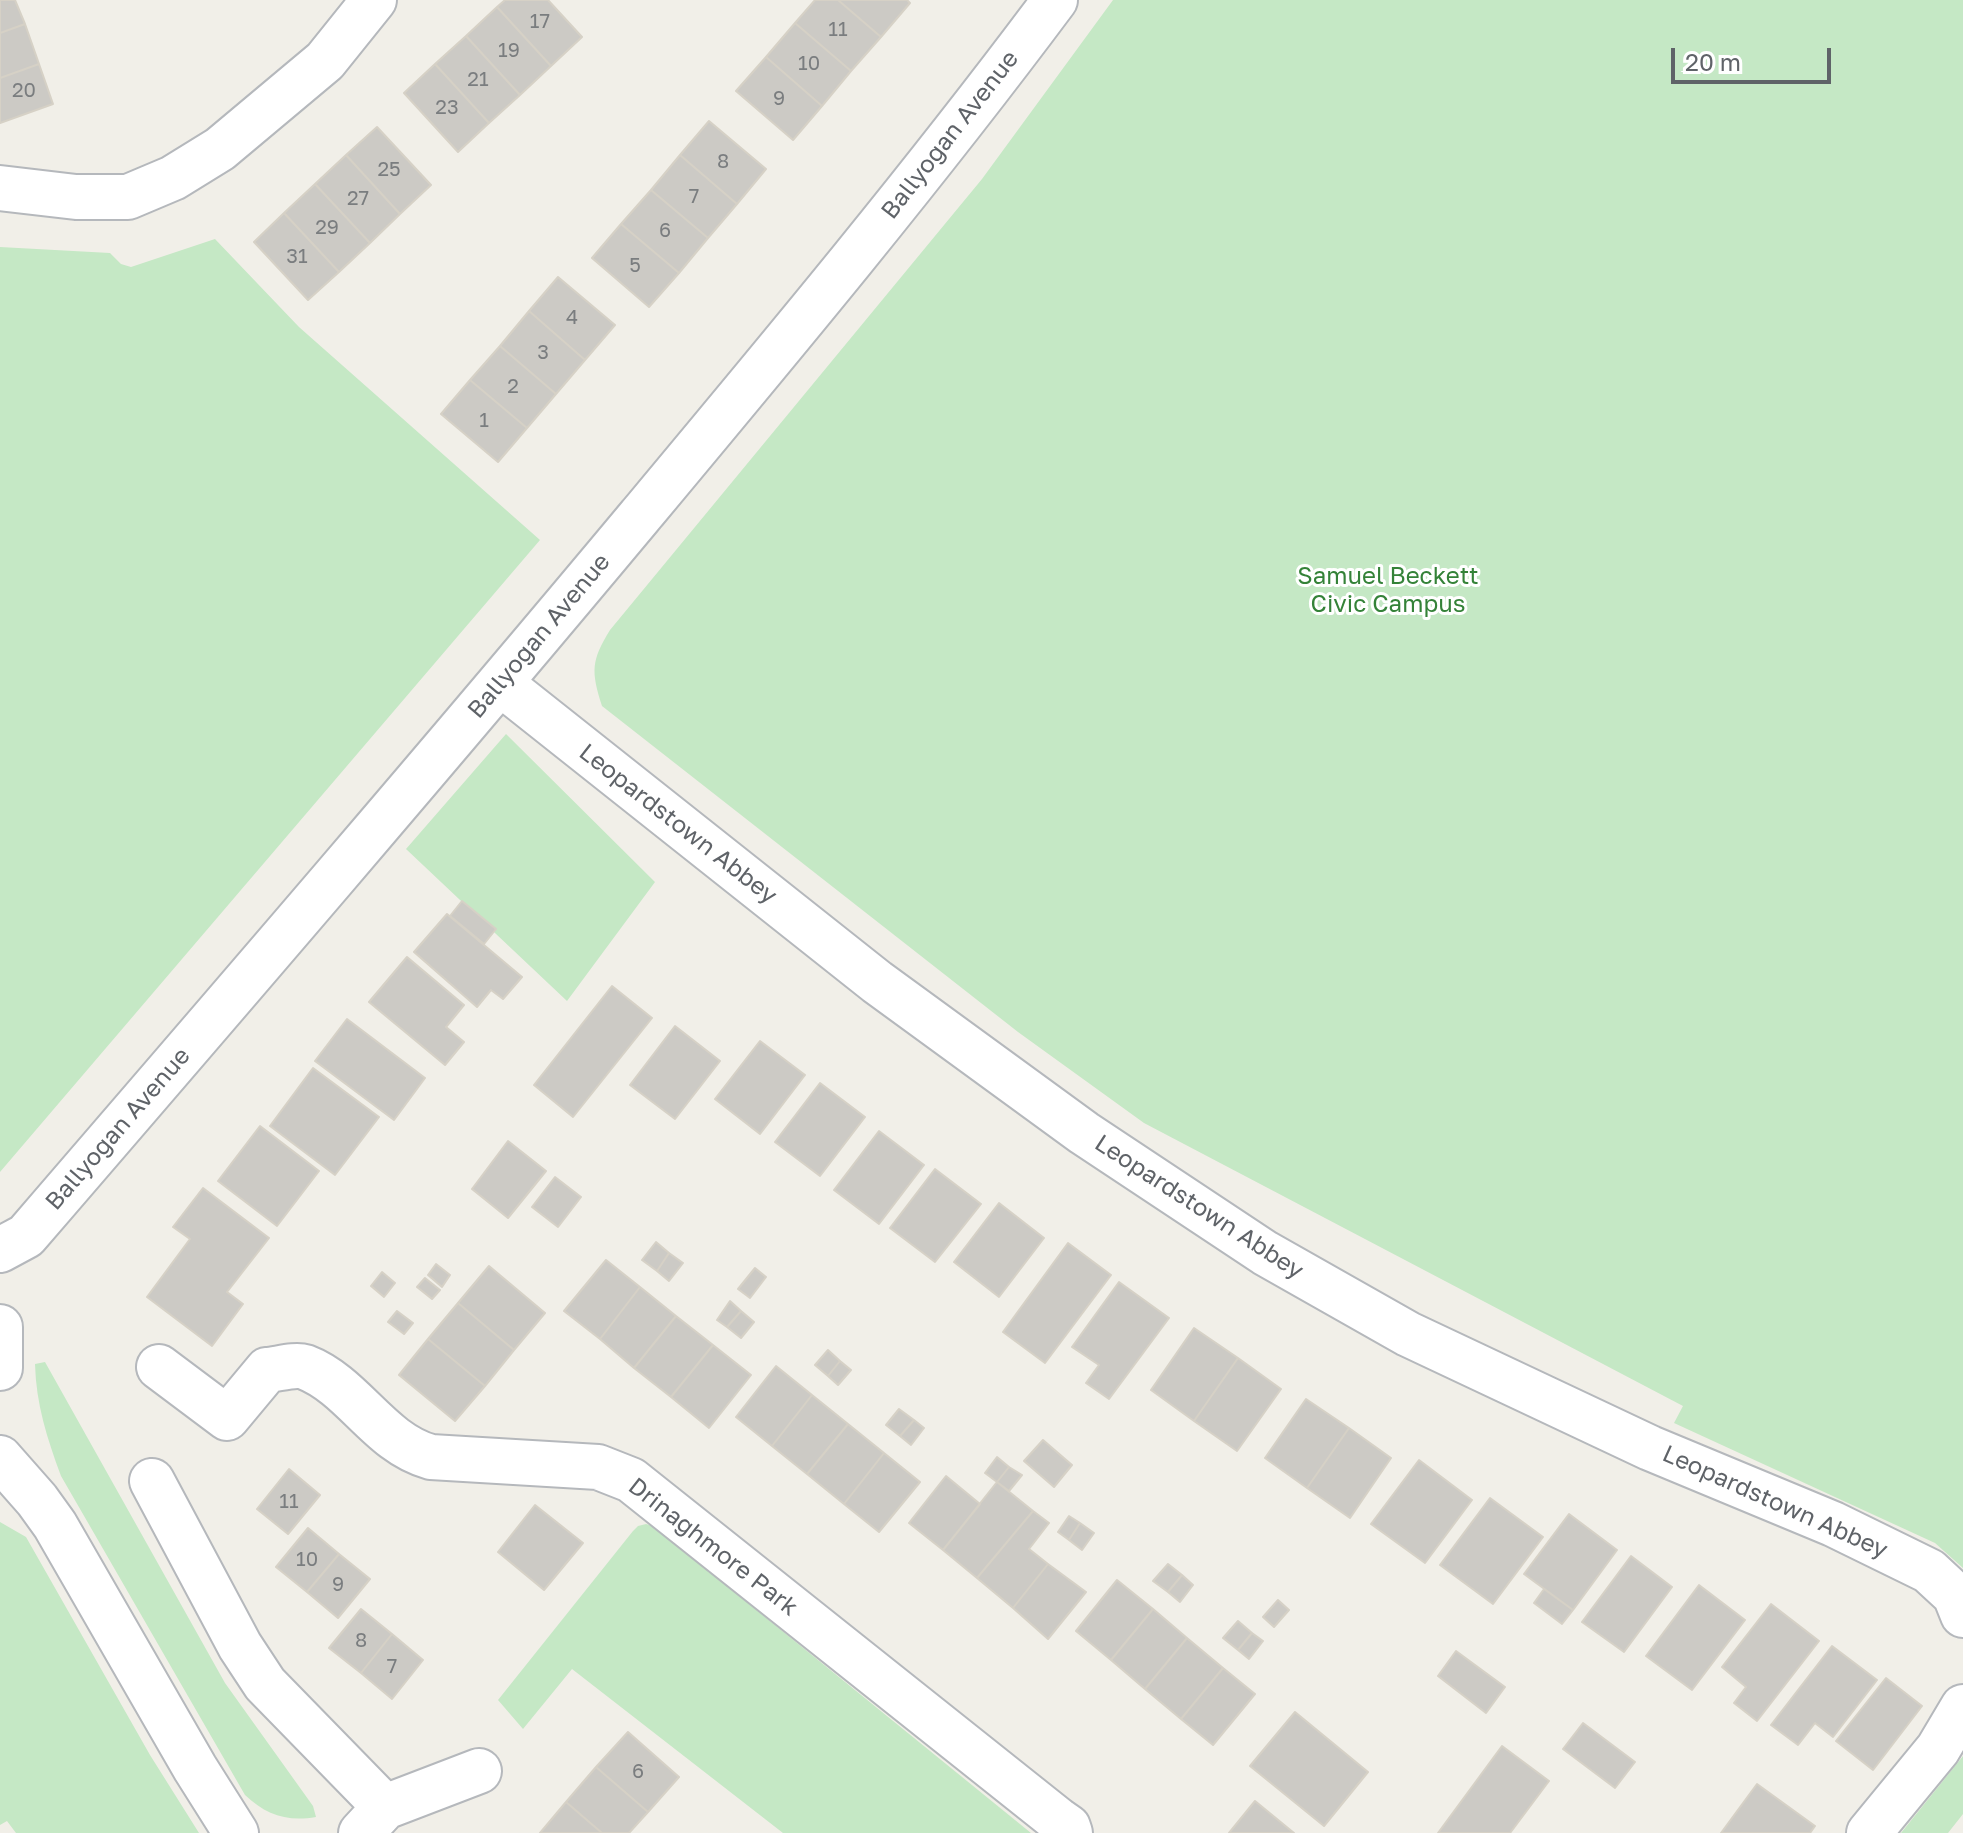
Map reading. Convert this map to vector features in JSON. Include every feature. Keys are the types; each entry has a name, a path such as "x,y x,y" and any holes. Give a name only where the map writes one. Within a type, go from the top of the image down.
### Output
{"street":[{"path":"0,188 76,197 128,197 173,178 220,149 325,61 374,0"},
{"name":"Ballyogan Avenue","path":"0,1250 26,1236 500,683 960,128 1055,0"},
{"name":"Leopardstown Abbey","path":"500,683 877,982 1084,1133 1265,1253 1408,1334 1650,1448 1833,1524 1929,1571 1955,1595 1963,1615"},
{"path":"0,1327 0,1368"},
{"name":"Drinaghmore Park","path":"159,1367 227,1418 267,1370 302,1366 328,1380 412,1452 431,1457 598,1467 631,1480 1068,1827 1070,1833"},
{"path":"0,1458 55,1525 195,1768 236,1833"},
{"path":"152,1481 240,1646 265,1684 373,1820 479,1771"},
{"path":"1869,1833 1938,1749 1963,1707"}],"green space":[{"name":"Samuel Beckett Civic Campus","path":"1113,0 1963,0 1963,1568 1935,1543 1674,1423 1683,1406 1144,1123 1018,1032 602,706 595,666 599,650 610,630 982,179"},
{"path":"215,239 299,327 540,540 0,1172 0,247 110,253 121,264 131,267"},
{"path":"506,734 655,882 567,1001 406,849"},
{"path":"45,1362 225,1683 313,1806 316,1817 286,1818 261,1808 245,1795 61,1476 38,1393 35,1364"},
{"path":"0,1522 26,1537 150,1755 199,1833 16,1833 7,1821 0,1825"},
{"path":"646,1524 653,1526 1031,1833 783,1833 572,1669 523,1729 498,1700 633,1531"},
{"path":"1963,1756 1963,1814 1948,1833 1901,1833"}],"building":[{"path":"0,0 15,0 25,24 0,33"},
{"path":"505,0 548,0 582,37 551,66 497,7"},
{"path":"815,0 838,0 881,37 851,71 795,23"},
{"path":"838,0 907,0 910,3 881,37"},
{"path":"497,7 551,66 520,95 466,36"},
{"path":"795,23 851,71 822,106 766,57"},
{"path":"25,24 39,64 0,78 0,33"},
{"path":"466,36 520,95 489,123 435,64"},
{"path":"766,57 822,106 793,140 736,91"},
{"path":"39,64 53,104 0,123 0,78"},
{"path":"435,64 489,123 458,152 404,93"},
{"path":"709,121 766,169 737,204 680,155"},
{"path":"377,127 431,185 400,214 346,155"},
{"path":"346,155 400,214 370,243 315,184"},
{"path":"680,155 737,204 708,238 651,190"},
{"path":"315,184 370,243 339,272 284,213"},
{"path":"651,190 708,238 679,273 621,224"},
{"path":"284,213 339,272 308,300 254,242"},
{"path":"621,224 679,273 649,307 592,258"},
{"path":"558,277 615,325 585,360 529,311"},
{"path":"529,311 585,360 556,394 500,346"},
{"path":"500,346 556,394 527,428 470,380"},
{"path":"470,380 527,428 498,462 441,414"},
{"path":"462,901 496,929 484,944 450,916"},
{"path":"447,914 522,977 503,999 491,990 477,1007 414,952"},
{"path":"407,957 464,1005 446,1027 464,1042 445,1065 369,1002"},
{"path":"612,986 652,1018 573,1117 534,1085"},
{"path":"347,1019 425,1078 394,1120 315,1061"},
{"path":"675,1026 720,1061 675,1119 630,1085"},
{"path":"760,1041 805,1075 760,1134 715,1099"},
{"path":"313,1068 379,1117 335,1175 270,1126"},
{"path":"820,1083 865,1117 820,1176 775,1142"},
{"path":"260,1126 319,1171 277,1226 218,1181"},
{"path":"879,1131 924,1165 879,1224 834,1190"},
{"path":"508,1141 546,1171 508,1218 472,1189"},
{"path":"935,1169 981,1204 935,1262 890,1228"},
{"path":"555,1177 581,1197 558,1227 532,1207"},
{"path":"203,1188 269,1238 227,1292 243,1304 212,1346 147,1297 190,1239 173,1227"},
{"path":"999,1203 1044,1238 999,1297 954,1262"},
{"path":"656,1242 669,1253 657,1271 642,1260"},
{"path":"1068,1243 1111,1275 1045,1363 1003,1332"},
{"path":"669,1253 683,1263 669,1281 657,1271"},
{"path":"606,1260 640,1287 600,1339 564,1311"},
{"path":"436,1264 450,1275 442,1287 428,1275"},
{"path":"489,1266 545,1313 514,1350 458,1303"},
{"path":"755,1268 766,1277 750,1298 738,1289"},
{"path":"382,1272 395,1283 384,1297 371,1286"},
{"path":"425,1278 440,1290 432,1299 417,1287"},
{"path":"1119,1282 1169,1318 1109,1399 1086,1383 1099,1365 1072,1347"},
{"path":"640,1287 676,1316 634,1368 600,1339"},
{"path":"730,1301 741,1311 727,1327 717,1320"},
{"path":"458,1303 514,1350 485,1386 428,1339"},
{"path":"397,1311 413,1323 404,1334 388,1322"},
{"path":"741,1311 754,1322 741,1338 727,1327"},
{"path":"676,1316 713,1345 671,1397 634,1368"},
{"path":"1194,1328 1238,1358 1194,1421 1151,1390"},
{"path":"428,1339 485,1386 455,1421 399,1375"},
{"path":"713,1345 751,1375 709,1428 671,1397"},
{"path":"828,1350 840,1361 828,1376 815,1365"},
{"path":"1238,1358 1281,1389 1237,1451 1194,1421"},
{"path":"840,1361 851,1370 838,1385 828,1376"},
{"path":"776,1366 812,1395 772,1446 736,1417"},
{"path":"812,1395 848,1424 807,1474 772,1446"},
{"path":"1306,1399 1349,1428 1307,1488 1265,1458"},
{"path":"899,1409 914,1420 900,1436 886,1425"},
{"path":"914,1420 924,1428 911,1445 900,1436"},
{"path":"848,1424 884,1453 844,1504 807,1474"},
{"path":"1349,1428 1391,1458 1350,1518 1307,1488"},
{"path":"1043,1440 1072,1465 1054,1487 1024,1461"},
{"path":"884,1453 920,1482 879,1532 844,1504"},
{"path":"997,1457 1009,1467 997,1482 985,1473"},
{"path":"1419,1460 1472,1500 1425,1563 1371,1524"},
{"path":"1009,1467 1022,1475 1009,1491 997,1482"},
{"path":"289,1469 320,1495 288,1534 257,1509"},
{"path":"946,1476 980,1504 943,1550 909,1523"},
{"path":"997,1482 1033,1511 977,1578 943,1550"},
{"path":"1490,1498 1543,1537 1493,1604 1440,1565"},
{"path":"535,1505 583,1543 544,1590 498,1552"},
{"path":"1033,1511 1049,1523 1029,1549 1048,1564 1013,1608 977,1578"},
{"path":"1569,1514 1617,1550 1573,1610 1524,1574"},
{"path":"1069,1516 1080,1523 1069,1540 1058,1532"},
{"path":"1080,1523 1094,1533 1082,1550 1069,1540"},
{"path":"308,1528 339,1554 307,1592 276,1567"},
{"path":"339,1554 370,1579 338,1618 307,1592"},
{"path":"1631,1556 1672,1587 1624,1652 1582,1622"},
{"path":"1048,1564 1086,1592 1048,1639 1013,1608"},
{"path":"1168,1564 1182,1575 1168,1592 1153,1581"},
{"path":"1182,1575 1193,1585 1180,1602 1168,1592"},
{"path":"1117,1580 1153,1609 1111,1660 1076,1631"},
{"path":"1699,1585 1745,1620 1692,1690 1646,1656"},
{"path":"1544,1589 1573,1610 1562,1624 1534,1603"},
{"path":"1278,1600 1289,1610 1274,1627 1263,1617"},
{"path":"1771,1604 1819,1641 1757,1721 1734,1703 1746,1687 1722,1667"},
{"path":"361,1609 392,1634 361,1673 329,1648"},
{"path":"1153,1609 1187,1638 1145,1689 1111,1660"},
{"path":"1238,1621 1252,1633 1238,1650 1223,1638"},
{"path":"1252,1633 1263,1641 1249,1659 1238,1650"},
{"path":"392,1634 423,1660 392,1699 361,1673"},
{"path":"1187,1638 1223,1668 1181,1719 1145,1689"},
{"path":"1832,1646 1877,1680 1833,1737 1815,1723 1798,1745 1771,1725"},
{"path":"1456,1651 1505,1687 1486,1713 1438,1676"},
{"path":"1223,1668 1255,1694 1213,1745 1181,1719"},
{"path":"1886,1678 1922,1706 1873,1770 1836,1741"},
{"path":"1295,1712 1368,1772 1324,1826 1250,1766"},
{"path":"1583,1723 1635,1762 1615,1788 1563,1749"},
{"path":"628,1732 679,1777 648,1812 596,1767"},
{"path":"1502,1746 1549,1781 1510,1833 1438,1833"},
{"path":"596,1767 648,1812 629,1833 602,1833 566,1802"},
{"path":"1757,1784 1815,1826 1810,1833 1721,1833"},
{"path":"1255,1801 1294,1833 1229,1833"},
{"path":"566,1802 602,1833 540,1833"}]}
